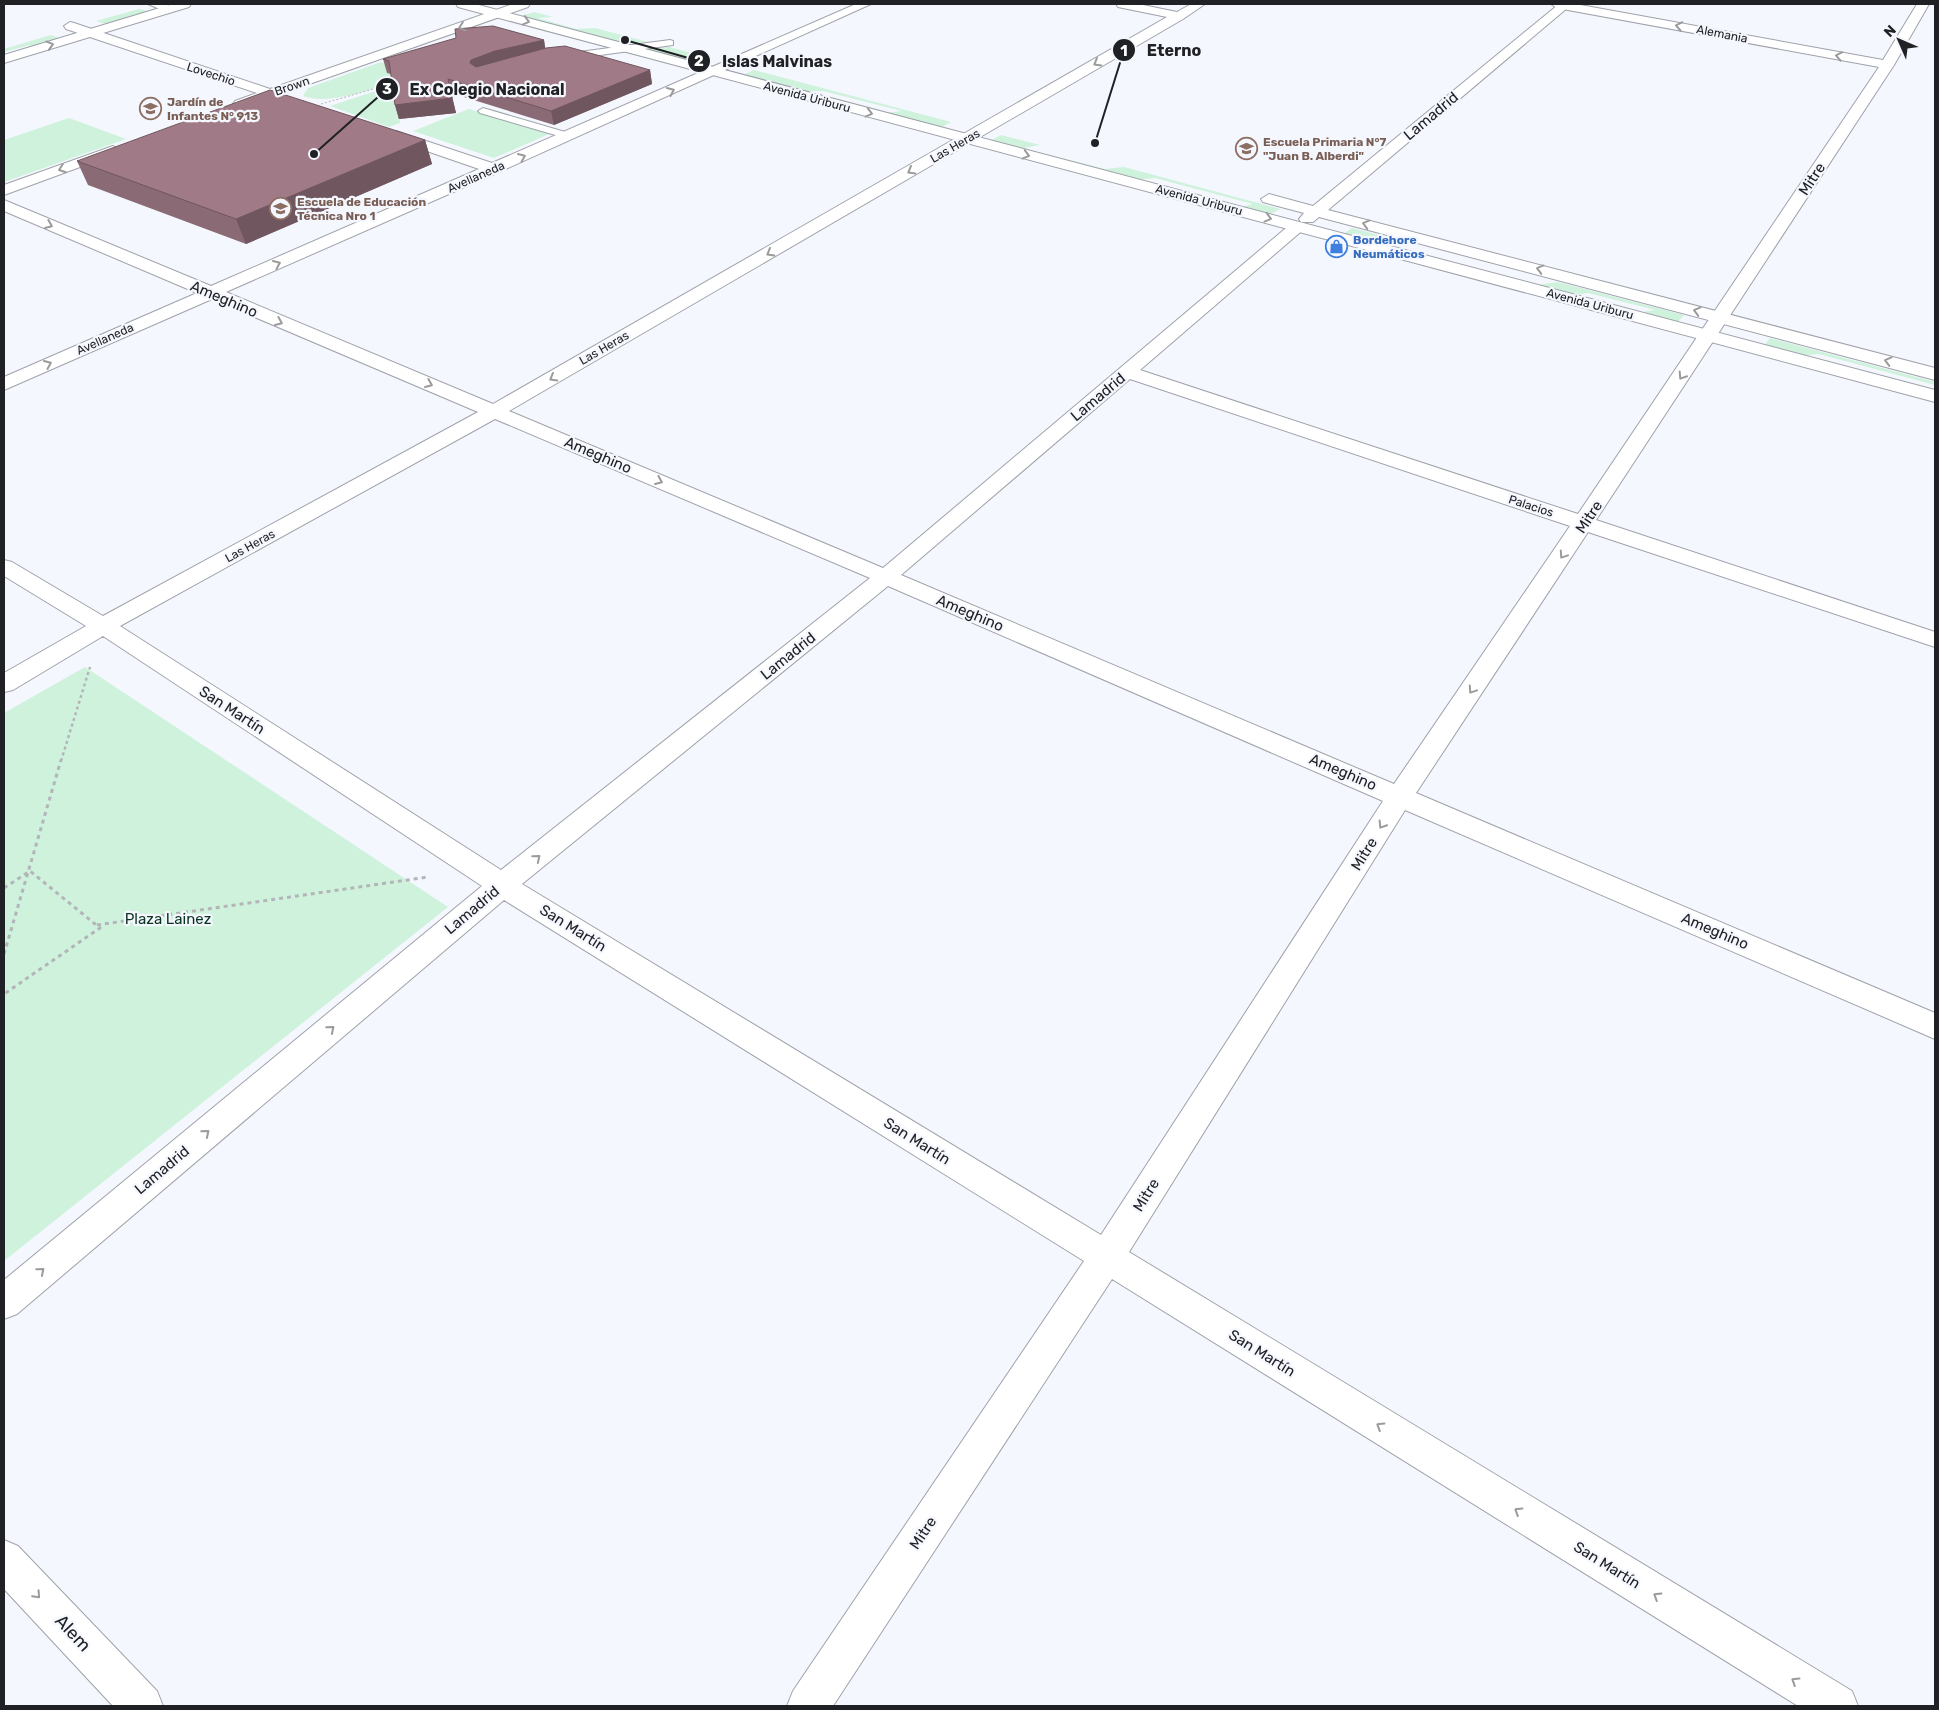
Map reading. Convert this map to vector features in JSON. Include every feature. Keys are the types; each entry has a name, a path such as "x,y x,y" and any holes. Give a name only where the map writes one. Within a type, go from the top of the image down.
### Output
{"street":[{"path":"4,46 145,4"},
{"path":"154,4 169,8"},
{"path":"4,60 186,4"},
{"name":"Avenida Uriburu","path":"462,4 714,72 968,130 1715,326 1935,374"},
{"path":"521,4 687,48"},
{"name":"Brown","path":"224,110 499,14 521,4"},
{"name":"Avellaneda","path":"4,384 866,4"},
{"path":"1122,4 1179,16"},
{"name":"Las Heras","path":"4,684 103,626 495,411 968,130 989,126 1199,4"},
{"name":"Alemania","path":"1562,4 1887,65"},
{"name":"Lamadrid","path":"4,1302 490,877 886,577 1307,218 1562,4"},
{"name":"Mitre","path":"808,1706 1106,1258 1400,796 1585,524 1887,65 1923,4"},
{"name":"Lovechio","path":"70,26 88,34 311,107"},
{"name":"Avenida Uriburu","path":"713,54 758,66"},
{"path":"989,126 1008,131"},
{"path":"379,130 494,169"},
{"path":"4,190 123,146"},
{"name":"Avenida Uriburu","path":"1259,196 1307,218 1715,326 1935,396"},
{"name":"Ameghino","path":"4,206 886,577 1935,1026"},
{"name":"Palacios","path":"1127,372 1935,640"},
{"name":"San Martín","path":"4,566 103,626 490,877 1106,1258 1837,1706"},
{"name":"Alem","path":"4,1560 142,1706"}],"lane":[{"path":"557,58 670,43"},
{"path":"483,111 569,136"}],"path":[{"path":"311,107 398,82"},
{"path":"4,954 26,874 103,626"},
{"path":"4,888 30,871 100,928 4,994"},
{"path":"97,925 490,877"}],"green space":[{"path":"139,9 151,12 108,25 96,21"},
{"path":"534,12 553,17 538,18 576,29 595,28 648,42 625,44 521,16"},
{"path":"51,35 62,39 26,50 30,45 4,52 4,49"},
{"path":"669,47 711,58 698,63 643,49"},
{"path":"381,62 413,76 343,97 315,99 303,96 308,88"},
{"path":"754,70 951,122 940,128 885,113 902,111 823,91 803,91 743,75"},
{"path":"394,85 400,123 389,127 330,106"},
{"path":"469,109 549,134 494,158 413,131"},
{"path":"69,118 126,139 4,182 4,140"},
{"path":"1001,135 1040,145 1023,148 1105,169 1124,167 1280,209 1269,215 1239,207 1253,204 1155,178 1136,180 990,141"},
{"path":"1352,228 1405,242 1390,245 1537,285 1558,282 1684,315 1676,324 1636,313 1655,310 1588,293 1571,296 1342,235"},
{"path":"1770,338 1935,382 1935,385 1819,354 1797,356 1763,347"},
{"name":"Plaza Lainez","path":"85,667 448,907 4,1261 4,713"}],"building":[{"path":"493,26 544,40 495,51 471,60 470,63 476,67 546,48 565,46 650,70 551,111 448,79 452,98 395,105 389,61 383,59 456,38 455,29"},
{"path":"270,90 425,140 236,219 77,161"}],"place":[{"name":"Islas Malvinas","path":"625,40"},
{"name":"Jardín de Infantes N° 913","path":"151,109"},
{"name":"Eterno","path":"1095,143"},
{"name":"Escuela Primaria N°7 \"Juan B. Alberdi\"","path":"1247,149"},
{"name":"Ex Colegio Nacional","path":"314,154"},
{"name":"Escuela de Educación Técnica Nro 1","path":"281,209"},
{"name":"Bordehore Neumáticos","path":"1337,247"}]}
